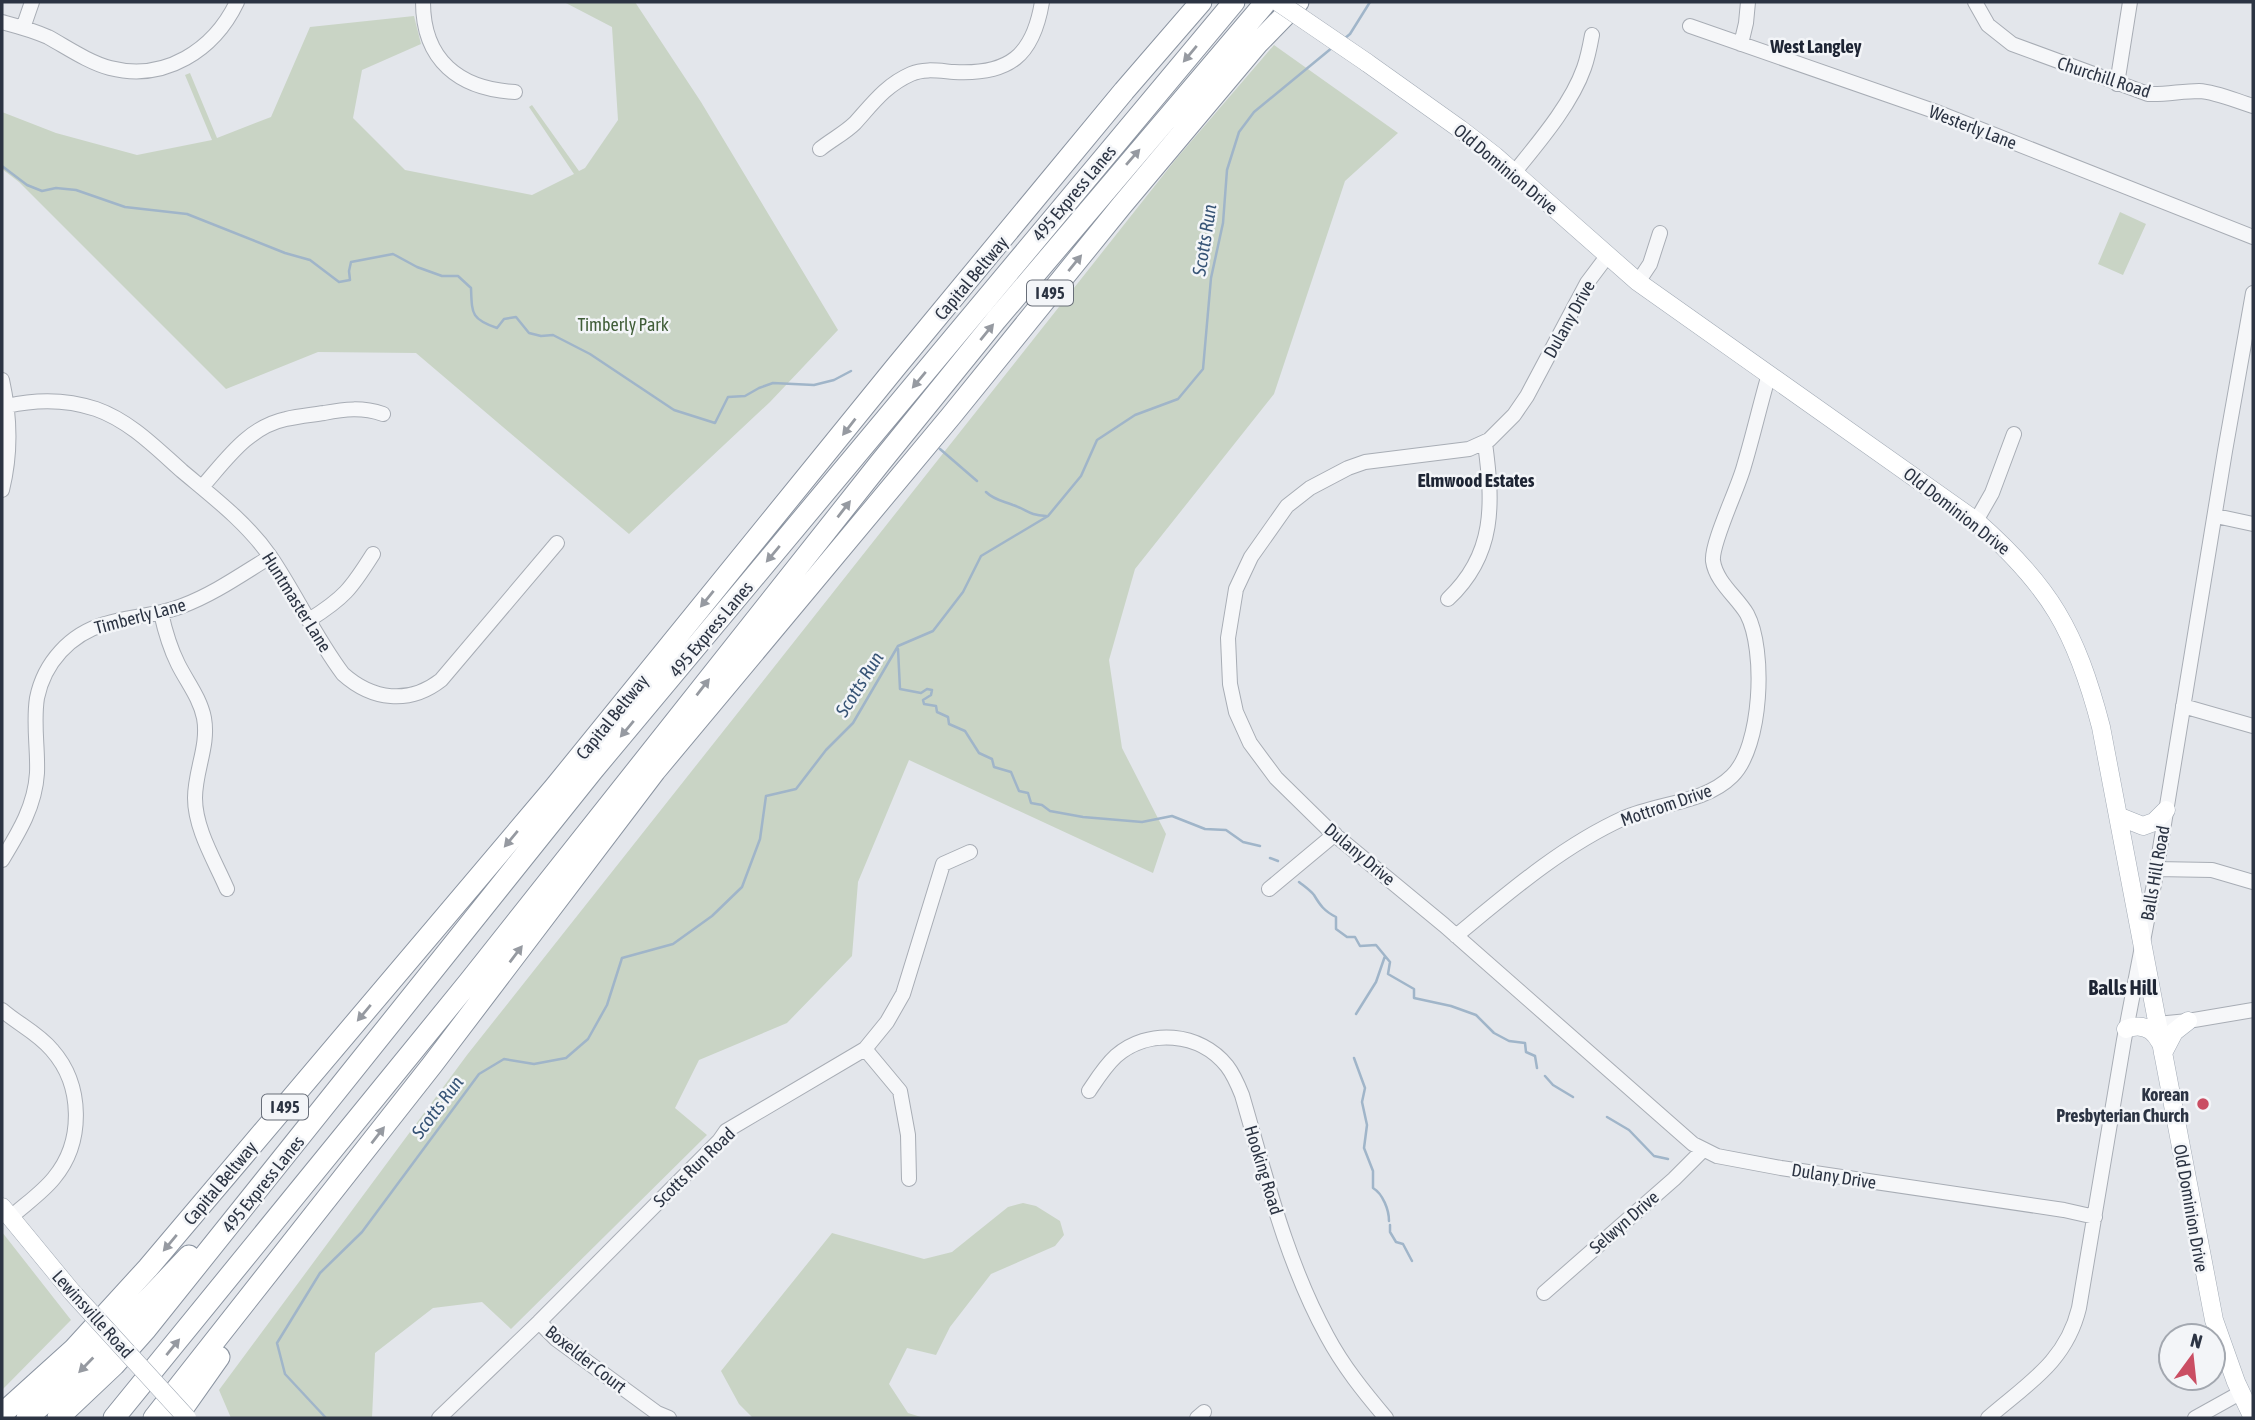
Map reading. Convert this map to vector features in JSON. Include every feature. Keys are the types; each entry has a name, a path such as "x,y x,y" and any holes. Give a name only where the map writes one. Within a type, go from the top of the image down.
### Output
{"highway":[{"name":"Capital Beltway","path":"2,1414 44,1377 113,1308 210,1195 555,787 895,368 1201,2"},
{"name":"495 Express Lanes","path":"58,1418 114,1365 146,1329 593,770 1234,2"},
{"name":"495 Express Lanes","path":"114,1418 341,1142 996,320 1266,2"},
{"name":"I 495","path":"154,1418 336,1189 655,771 951,416 1149,173 1257,44 1298,2"},
{"path":"27,1418 75,1376 285,1156"},
{"path":"176,1418 336,1189"}],"main road":[{"name":"Old Dominion Drive","path":"1278,2 1460,129 1638,282 1976,521 2006,547 2057,610 2069,632 2090,685 2101,727 2206,1288 2217,1330 2240,1393 2253,1418"},
{"path":"2118,817 2143,826 2154,822 2166,810"},
{"path":"2162,1049 2174,1032 2188,1021"},
{"path":"2126,1029 2140,1026 2151,1030 2157,1035 2162,1049"},
{"name":"Lewinsville Road","path":"6,1212 72,1292 187,1418"}],"street":[{"path":"23,28 32,2"},
{"path":"2,22 46,37 97,64 125,71 142,71 173,65 202,49 225,23 237,2"},
{"path":"423,2 423,16 430,43 444,65 464,80 480,86 515,92"},
{"path":"820,149 854,124 878,96 911,74 929,71 975,73 1000,68 1011,62 1022,53 1034,34 1042,2"},
{"path":"1741,44 1748,2"},
{"name":"Churchill Road","path":"1975,2 1989,25 2011,44 2117,84 2148,94 2200,91 2253,106"},
{"path":"2117,84 2130,2"},
{"name":"Westerly Lane","path":"1689,26 1934,111 2253,237"},
{"path":"1513,174 1576,86 1585,67 1592,35"},
{"path":"1638,282 1650,264 1660,233"},
{"name":"Dulany Drive","path":"1608,255 1587,283 1527,396 1499,432 1485,443 1469,449 1365,462 1348,468 1310,488 1292,501 1276,519 1238,582 1231,608 1227,662 1234,705 1250,743 1276,778 1335,834 1456,936 1658,1115 1703,1150 1717,1156 1782,1168 2064,1210 2095,1217"},
{"name":"Balls Hill Road","path":"1988,1418 2052,1362 2068,1340 2079,1308 2156,869 2225,451 2250,330 2253,293"},
{"name":"Mottrom Drive","path":"1456,936 1535,872 1579,843 1626,817 1712,790 1741,766 1751,738 1755,712 1757,649 1747,615 1716,571 1713,551 1744,467 1769,374"},
{"path":"2,380 7,406 8,452 2,490"},
{"name":"Huntmaster Lane","path":"7,406 33,401 60,401 98,409 135,430 240,520 270,556 336,665 354,684 376,695 393,697 419,693 441,680 557,544"},
{"path":"202,487 242,443 269,424 351,408 383,414"},
{"path":"1976,521 1992,493 2014,435"},
{"path":"1448,599 1468,578 1489,527 1491,488 1485,443"},
{"path":"2216,516 2253,524"},
{"path":"309,620 346,593 373,554"},
{"name":"Timberly Lane","path":"2,860 23,825 35,791 37,700 46,673 55,658 77,637 90,629 161,613 200,599 270,556"},
{"path":"161,613 169,644 203,713 205,743 197,782 196,810 199,825 227,889"},
{"path":"2183,706 2253,726"},
{"path":"1269,889 1335,834"},
{"name":"Scotts Run Road","path":"439,1418 539,1322 726,1131 865,1049 887,1022 903,994 943,864 970,852"},
{"path":"2156,869 2213,870 2253,882"},
{"path":"2,1010 43,1040 54,1052 69,1077 76,1107 73,1139 62,1167 53,1180 6,1212"},
{"path":"2157,1024 2253,1010"},
{"name":"Hooking Road","path":"1089,1091 1112,1060 1139,1042 1156,1038 1183,1038 1209,1049 1220,1058 1233,1075 1242,1095 1286,1244 1313,1309 1346,1367 1386,1418"},
{"path":"865,1049 900,1091 908,1135 909,1179"},
{"name":"Selwyn Drive","path":"1544,1293 1674,1179 1703,1150"},
{"name":"Boxelder Court","path":"539,1322 556,1339 657,1413 669,1418"},
{"path":"2195,1418 2240,1393"}],"green space":[{"name":"Timberly Park","path":"564,2 635,2 701,102 838,330 770,402 629,534 416,353 318,352 226,389 19,182 2,169 2,112 56,133 137,155 212,140 185,75 190,73 217,138 271,117 310,27 414,16 421,44 362,70 353,118 405,170 532,195 574,174 529,107 532,105 579,171 585,168 618,120 612,27"},
{"path":"1274,45 1398,133 1345,181 1274,394 1135,569 1109,660 1122,748 1166,834 1153,873 909,760 858,882 852,956 787,1023 699,1060 675,1108 707,1135 511,1329 482,1302 433,1308 375,1353 372,1418 231,1418 219,1390 467,1055 1176,159"},
{"path":"2120,212 2146,224 2123,275 2098,264"},
{"path":"1023,1203 1036,1206 1060,1221 1064,1235 1055,1246 991,1274 950,1327 936,1355 907,1348 889,1384 908,1413 924,1418 753,1418 739,1404 721,1371 832,1233 924,1259 952,1252 1008,1207"},
{"path":"2,1232 71,1320 2,1390"}],"waterway":[{"name":"Scotts Run","path":"1344,39 1370,2"},
{"name":"Scotts Run","path":"326,1418 285,1374 277,1343 320,1273 362,1232 479,1074 504,1059 534,1064 566,1058 588,1039 607,1005 622,958 673,944 712,916 742,887 760,839 766,796 796,789 826,750 853,723 898,646 933,631 963,592 981,556 1048,516 1081,476 1097,440 1135,415 1178,399 1203,369 1211,278 1223,223 1227,170 1239,132 1254,112 1333,47"},
{"path":"2,166 27,185 42,191 56,188 76,190 125,207 187,214 285,253 310,260 339,282 350,280 351,262 393,254 442,276 458,276 471,288 473,310 482,322 497,328 504,319 516,317 529,333 553,335 590,354 674,410 715,423 728,397 745,396 773,383 814,385 834,380 851,371"},
{"path":"940,449 977,481"},
{"path":"986,492 995,499 1046,516"},
{"path":"898,649 900,689 921,693 927,689 932,690 931,695 923,700 924,704 936,706 937,712 948,717 949,724 965,731 979,753 992,759 994,767 1011,772 1019,791 1028,793 1031,803 1042,805 1050,811 1083,817 1142,822 1172,816 1205,829 1226,830 1243,842 1260,846"},
{"path":"1270,858 1278,861"},
{"path":"1299,882 1325,910 1336,917 1336,929 1347,937 1355,937 1360,946 1376,945 1390,962 1388,974 1414,989 1414,998 1476,1015 1494,1033 1509,1041 1525,1043 1526,1052 1535,1056 1537,1068"},
{"path":"1356,1014 1376,982 1385,956"},
{"path":"1354,1058 1365,1088 1362,1102 1367,1125 1364,1148 1373,1171 1373,1188 1385,1203 1389,1221"},
{"path":"1545,1076 1553,1085 1573,1097"},
{"path":"1607,1117 1629,1130 1654,1156 1668,1159"},
{"path":"1390,1225 1390,1232 1396,1242 1403,1244 1412,1261"}],"place":[{"name":"Korean Presbyterian Church","path":"2203,1104"}],"district":[{"name":"West Langley","path":"1816,46"},
{"name":"Elmwood Estates","path":"1476,480"},
{"name":"Balls Hill","path":"2123,987"}]}
